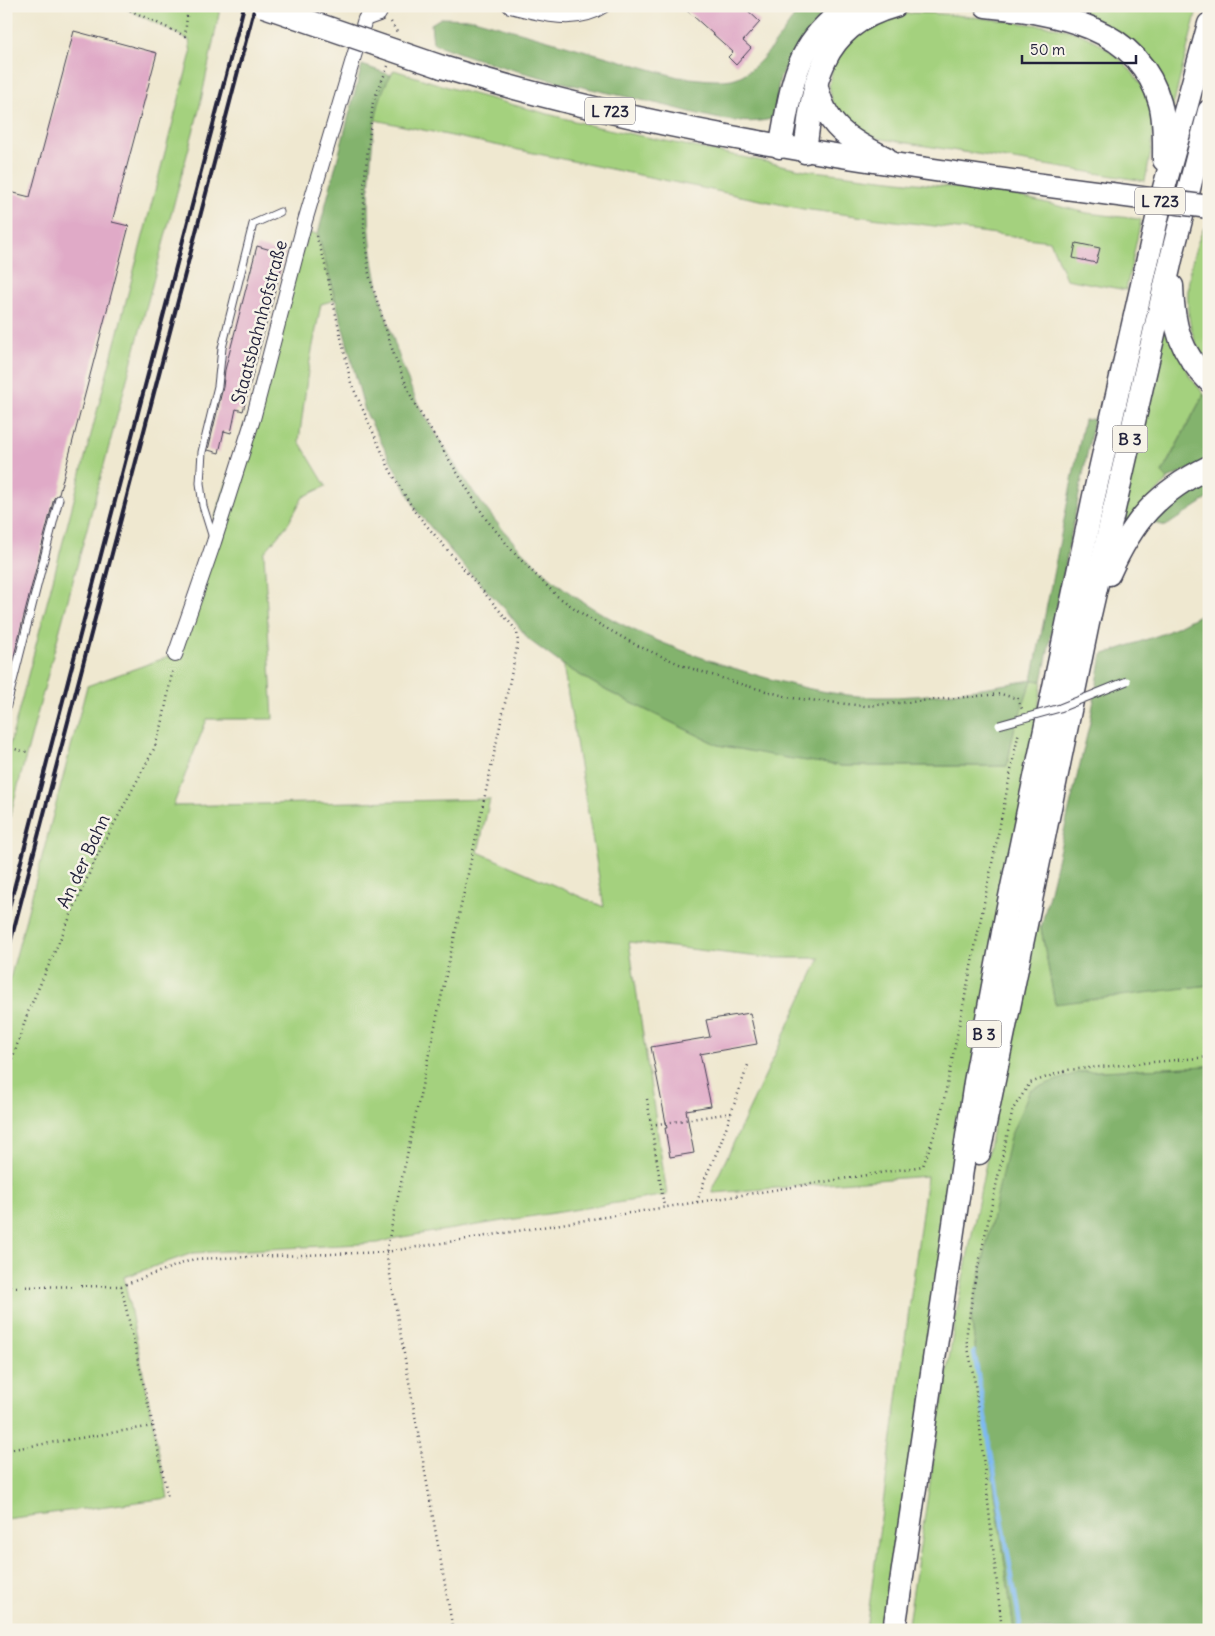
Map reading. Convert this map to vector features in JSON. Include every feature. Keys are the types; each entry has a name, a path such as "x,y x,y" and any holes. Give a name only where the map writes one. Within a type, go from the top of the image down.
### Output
{"main road":[{"name":"L 723","path":"264,6 442,67 596,108 805,152 1209,207"},
{"path":"780,147 797,70 807,48 825,25 847,6"},
{"path":"805,152 811,99 830,49 845,32 880,10 895,6"},
{"path":"986,6 1029,10 1073,21 1102,32 1128,51 1148,76 1160,103 1164,138 1164,188"},
{"name":"B 3","path":"894,1630 972,1102 1006,921 1079,567 1164,188 1209,24"},
{"path":"816,82 820,100 828,118 843,134 862,146 905,167"},
{"name":"B 3","path":"902,1577 986,1115 1088,623 1172,255 1209,111"},
{"path":"1172,255 1173,312 1181,345 1198,370 1209,380"},
{"path":"1088,623 1123,544 1145,513 1165,493 1209,467"}],"street":[{"path":"510,6 569,17 585,14 603,6"},
{"name":"Staatsbahnhofstraße","path":"175,655 214,542 253,418 306,221 365,19 381,10"}],"lane":[{"path":"6,14 8,6"},
{"path":"214,542 203,506 200,483 202,452 218,386 222,348 252,224 280,212"},
{"path":"6,709 59,499"},
{"path":"999,725 1060,708 1127,681"}],"path":[{"path":"122,6 185,36 188,6"},
{"path":"381,10 392,22 397,33"},
{"path":"390,59 373,102 365,176 364,230 369,275 394,355 414,403 486,519 516,555 557,596 590,619 636,645 684,666 740,684 792,698 865,706 1001,694 1018,699 1022,705 1022,712"},
{"path":"306,221 317,238 323,256 351,383 390,470 415,512 464,572 517,631 518,643 386,1252 453,1630"},
{"name":"An der Bahn","path":"6,1078 28,1012 97,856 154,749 162,725 175,655"},
{"path":"6,1287 121,1286 194,1259 386,1252 923,1166 940,1119 1021,721"},
{"path":"6,747 27,752"},
{"path":"1002,1630 975,1383 966,1338 974,1285 1013,1109 1030,1083 1067,1070 1209,1058"},
{"path":"697,1202 748,1065"},
{"path":"647,1099 664,1206"},
{"path":"651,1125 731,1114"},
{"path":"121,1286 168,1498"},
{"path":"13,1449 153,1426"}],"green space":[{"path":"121,6 214,6 220,9 199,110 6,831 6,759 191,53 189,40"},
{"path":"803,6 831,6 811,30 781,76 775,110 771,119 744,122 715,118 516,71 433,43 431,24 441,18 474,19 678,77 725,80 743,75 753,68"},
{"path":"1045,6 1198,6 1170,118 1149,66"},
{"path":"913,13 964,16 1062,28 1083,35 1111,52 1135,76 1144,90 1150,105 1153,136 1145,181 870,137 852,130 832,101 829,85 833,65 841,47 863,31 889,17"},
{"path":"362,65 391,75 386,83 376,119 370,168 369,208 374,266 383,306 398,354 417,402 423,412 468,484 513,541 529,558 566,590 604,615 666,644 730,667 784,683 840,694 896,697 955,692 1032,680 1014,730 1007,766 842,766 718,745 607,691 563,665 529,640 506,610 467,570 417,511 365,411 318,234"},
{"path":"394,70 454,89 593,126 805,170 1010,194 1087,213 1139,219 1141,220 1126,290 1066,279 1050,241 803,209 375,120 382,89"},
{"path":"1204,228 1209,229 1209,367 1191,329 1188,300 1190,269"},
{"path":"308,233 318,234 335,300 321,304 308,371 299,441 326,486 303,497 288,524 264,553 273,719 207,719 173,806 490,799 478,852 604,907 563,665 607,691 718,745 842,766 1007,766 1014,730 1032,680 1042,681 884,1630 866,1630 927,1176 713,1193 713,1187 820,958 768,958 629,942 667,1195 396,1238 378,1243 193,1253 124,1277 168,1498 6,1519 6,994 87,686 170,656"},
{"path":"1169,326 1190,377 1204,394 1162,472 1168,479 1124,530 1116,528 1161,334"},
{"path":"1204,394 1209,398 1209,460 1168,479 1162,473"},
{"path":"1094,419 1042,681 1032,680 1084,420"},
{"path":"1209,477 1209,498 1166,526 1150,522 1170,501"},
{"path":"1209,610 1209,985 1055,1004 1041,928 1090,722 1102,655 1165,633"},
{"path":"1034,921 1041,928 1055,1003 1209,985 1209,1066 1080,1072 971,1317 1014,1630 907,1630 956,1314"},
{"path":"1209,1066 1209,1630 1014,1630 971,1317 1010,1137 1030,1090 1080,1072"}],"building":[{"path":"682,6 743,6 760,22 743,41 751,48 736,65 728,57 733,52"},
{"path":"74,31 157,53 112,222 129,226 59,494 54,498 8,679 6,679 6,191 30,197"},
{"path":"1076,243 1100,248 1096,263 1073,258"},
{"path":"257,246 285,254 243,411 236,409 231,433 224,431 219,453 208,450 223,387 225,370"},
{"path":"750,1013 757,1044 700,1054 711,1106 686,1110 694,1153 670,1157 665,1128 667,1128 651,1047 710,1037 706,1020"}],"waterway":[{"path":"974,1352 1021,1630"}],"railway":[{"path":"6,919 244,6"},
{"path":"6,959 255,6"}]}
